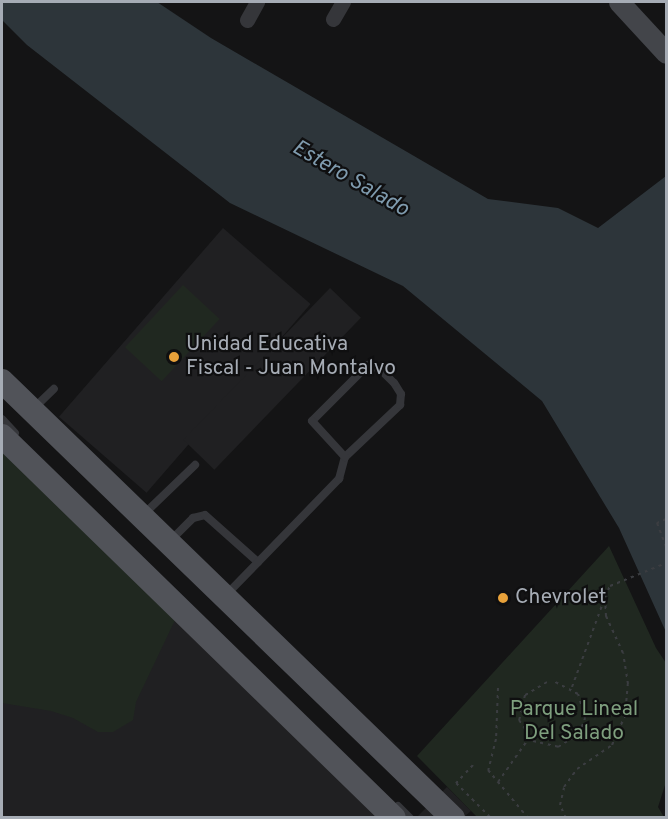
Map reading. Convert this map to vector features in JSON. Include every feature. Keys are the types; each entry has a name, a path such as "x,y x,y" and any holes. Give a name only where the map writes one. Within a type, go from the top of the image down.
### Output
{"main road":[{"path":"2,381 453,818"},
{"path":"2,436 393,809"}],"street":[{"path":"247,20 257,2"},
{"path":"333,19 343,2"},
{"path":"624,3 666,53"}],"lane":[{"path":"224,598 339,480 345,457 400,405 401,394 394,383 380,369 368,365 312,421 345,457"},
{"path":"32,410 54,389"},
{"path":"2,394 438,818"},
{"path":"2,419 27,444"},
{"path":"141,517 195,465"},
{"path":"168,543 193,518 205,515 258,562"},
{"path":"393,809 410,818"}],"path":[{"path":"666,519 657,523 666,547"},
{"path":"572,688 610,586 666,563"},
{"path":"566,818 560,805 564,787 577,769 612,746 625,716 628,684 623,653 606,616 605,597"},
{"path":"547,682 531,689 521,703 519,720 529,738 540,745 558,747 579,734 585,709 572,688 555,682"},
{"path":"498,688 496,739 488,770 528,818"},
{"path":"498,782 529,738"},
{"path":"473,765 456,783 492,818"}],"shaded area":[{"name":"Unidad Educativa Fiscal - Juan Montalvo","path":"223,228 311,304 147,493 59,417"},
{"path":"330,288 361,318 214,470 183,440"},
{"path":"2,447 377,817 2,817"},
{"path":"447,787 471,811 464,817 416,818"}],"green space":[{"path":"183,285 220,319 162,381 125,347"},
{"path":"2,447 176,618 136,702 133,720 113,732 98,732 73,718 51,711 2,703"},
{"name":"Parque Lineal Del Salado","path":"609,546 656,648 666,663 666,782 658,807 664,817 477,817 417,756"}],"water":[{"name":"Estero Salado","path":"2,2 157,2 211,38 488,199 558,208 598,228 666,176 666,632 619,528 542,401 403,286 230,203 27,45 2,20"}],"place":[{"name":"Unidad Educativa Fiscal - Juan Montalvo","path":"174,357"},
{"name":"Chevrolet","path":"503,598"}]}
